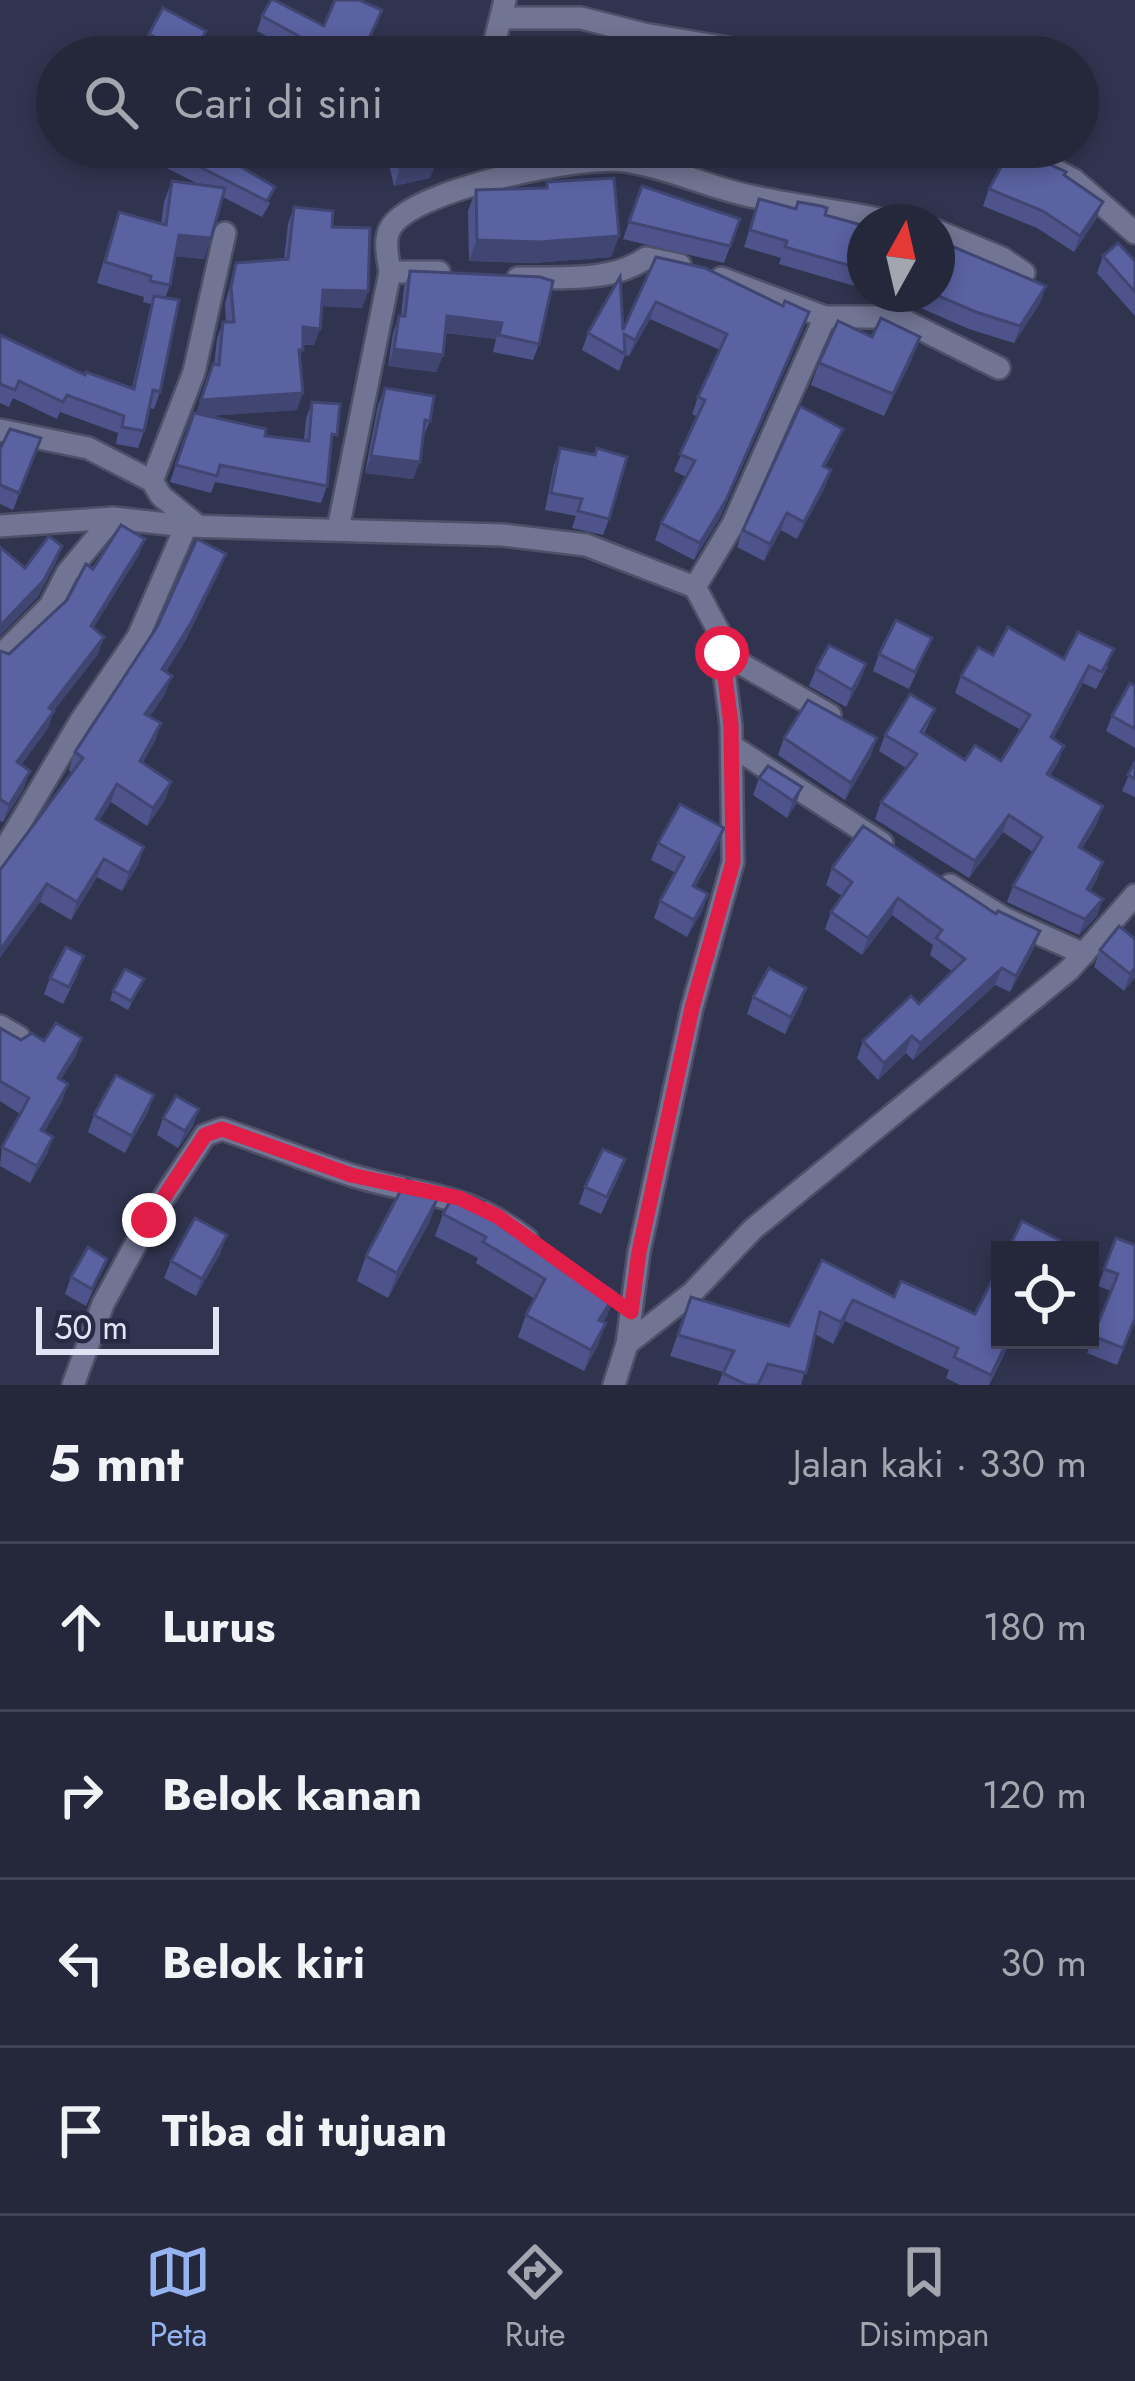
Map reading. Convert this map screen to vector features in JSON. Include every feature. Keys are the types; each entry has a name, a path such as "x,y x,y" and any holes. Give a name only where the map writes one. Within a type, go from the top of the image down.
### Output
{"street":[{"path":"504,9 581,18 656,36"},
{"path":"338,529 390,272 386,238 392,224 404,214 470,186 538,168"},
{"path":"665,168 748,196 847,214"},
{"path":"1050,168 1074,181 1135,233"},
{"path":"152,481 194,372 225,232"},
{"path":"955,238 1024,273"},
{"path":"500,278 584,277 634,267 646,258 703,272 825,317 897,317 999,368"},
{"path":"390,272 458,274"},
{"path":"695,587 734,524 825,317"},
{"path":"0,430 88,448 152,481 192,526"},
{"path":"0,656 50,606 67,573 113,518"},
{"path":"0,526 113,518 192,526 503,536 586,545 695,587 719,632 722,653 732,746 733,862 692,1008 639,1252 622,1306 627,1344 614,1385"},
{"path":"0,857 80,722 138,637 192,526"},
{"path":"722,653 840,721"},
{"path":"732,746 1004,918 1084,954"},
{"path":"627,1344 692,1294 753,1229 1070,970 1135,896"},
{"path":"74,1385 103,1304 149,1220 205,1135 222,1129 351,1175 459,1198 497,1216 545,1252"}],"building":[{"path":"271,0 324,26 335,0 359,0 382,10 370,36 299,36 262,16"},
{"path":"163,8 206,31 203,36 149,34"},
{"path":"202,168 243,168 275,187 267,201"},
{"path":"1000,168 1057,168 1103,202 1080,236 1043,211 989,189"},
{"path":"614,178 619,236 540,242 477,240 476,190 547,188 547,182"},
{"path":"172,181 225,188 211,238 179,235 170,285 105,262 119,212 166,225"},
{"path":"642,186 740,219 730,246 629,222"},
{"path":"759,199 796,209 798,202 827,208 825,215 847,221 847,265 785,247 787,241 750,230"},
{"path":"294,207 333,211 332,227 370,228 368,291 323,290 320,329 303,327 303,350 299,350 303,393 201,400 213,364 219,365 223,322 234,322 231,287 236,263 288,259"},
{"path":"1118,243 1135,259 1135,292 1103,256"},
{"path":"955,248 1046,286 1020,326 955,303"},
{"path":"656,257 705,268 783,306 785,301 809,312 726,500 700,543 661,523 695,461 680,454 705,400 698,397 727,334 656,302 635,340 624,334 625,354 588,333 620,277 623,330"},
{"path":"410,271 553,281 539,344 499,335 502,323 447,316 443,355 394,349 399,316 405,316"},
{"path":"154,296 179,300 160,392 153,390 144,431 122,427 124,416 67,395 63,402 19,381 15,390 0,384 0,335 85,375 134,389"},
{"path":"881,318 920,337 893,394 819,363 838,321 872,337"},
{"path":"385,388 434,396 430,421 425,420 420,462 371,456"},
{"path":"312,402 340,404 327,486 220,465 217,476 176,465 194,413 266,429 265,436 309,441"},
{"path":"800,406 843,429 823,466 831,470 804,522 787,513 770,544 743,530"},
{"path":"10,429 41,438 19,493 0,485 0,449"},
{"path":"560,448 595,455 597,448 627,457 609,519 578,511 582,499 551,493"},
{"path":"121,525 145,539 91,626 104,637 49,708 54,711 17,762 30,771 9,805 0,799 0,651 9,654 67,600 86,564 93,569"},
{"path":"49,536 62,546 44,580 0,626 0,547 25,568"},
{"path":"197,539 226,554 162,669 172,676 145,714 161,723 140,761 171,782 153,808 117,784 96,819 144,847 129,873 104,859 77,902 47,884 0,950 0,870 83,758 75,752 157,627"},
{"path":"896,620 932,638 915,672 879,654"},
{"path":"1008,627 1064,659 1078,632 1114,649 1102,672 1089,666 1051,737 1064,746 1047,774 1103,806 1079,847 1103,862 1087,889 1103,899 1085,919 1013,886 1042,837 1009,815 975,861 881,802 917,754 885,735 910,694 935,709 921,732 965,760 975,745 1001,761 1030,715 961,676 978,647 993,655"},
{"path":"829,645 866,664 852,690 816,669"},
{"path":"1130,683 1135,686 1135,729 1112,716"},
{"path":"808,700 877,738 851,783 784,738"},
{"path":"768,766 802,787 793,801 759,778"},
{"path":"680,804 724,828 693,886 708,894 694,920 660,901 684,857 658,843"},
{"path":"863,826 996,914 1040,931 1016,976 1002,968 920,1043 912,1036 884,1063 863,1041 911,996 919,1004 965,959 936,938 942,930 898,898 868,938 831,912 852,882 832,868"},
{"path":"1119,926 1135,939 1135,968 1130,974 1100,950"},
{"path":"66,947 84,956 69,987 50,978"},
{"path":"769,968 806,988 791,1017 753,997"},
{"path":"125,969 144,979 131,1001 113,991"},
{"path":"56,1023 82,1038 58,1078 68,1084 41,1130 53,1137 37,1166 2,1147 29,1098 0,1081 0,1028 21,1040 32,1033 44,1041"},
{"path":"116,1075 154,1095 132,1136 94,1115"},
{"path":"176,1096 199,1109 185,1131 163,1118"},
{"path":"603,1149 625,1159 607,1197 585,1187"},
{"path":"407,1179 439,1196 397,1273 366,1256"},
{"path":"456,1191 484,1202 481,1207 616,1293 599,1320 606,1323 591,1350 526,1315 545,1279 483,1242 486,1237 443,1214"},
{"path":"195,1218 227,1235 202,1279 171,1261"},
{"path":"1022,1221 1059,1240 1058,1241 1012,1241"},
{"path":"1116,1238 1135,1245 1135,1318 1123,1348 1099,1338 1099,1321 1118,1274 1104,1269"},
{"path":"88,1247 107,1259 92,1289 71,1277"},
{"path":"822,1260 894,1297 901,1281 975,1314 991,1283 991,1349 1004,1349 991,1375 954,1357 958,1348 853,1300 841,1322 820,1312 806,1373 768,1364 758,1385 747,1385 723,1373 734,1351 678,1335 691,1297 789,1326"}],"route":[{"path":"149,1220 205,1135 222,1129 351,1175 459,1198 497,1216 631,1312 639,1252 692,1008 733,862 731,725 722,653"}]}
